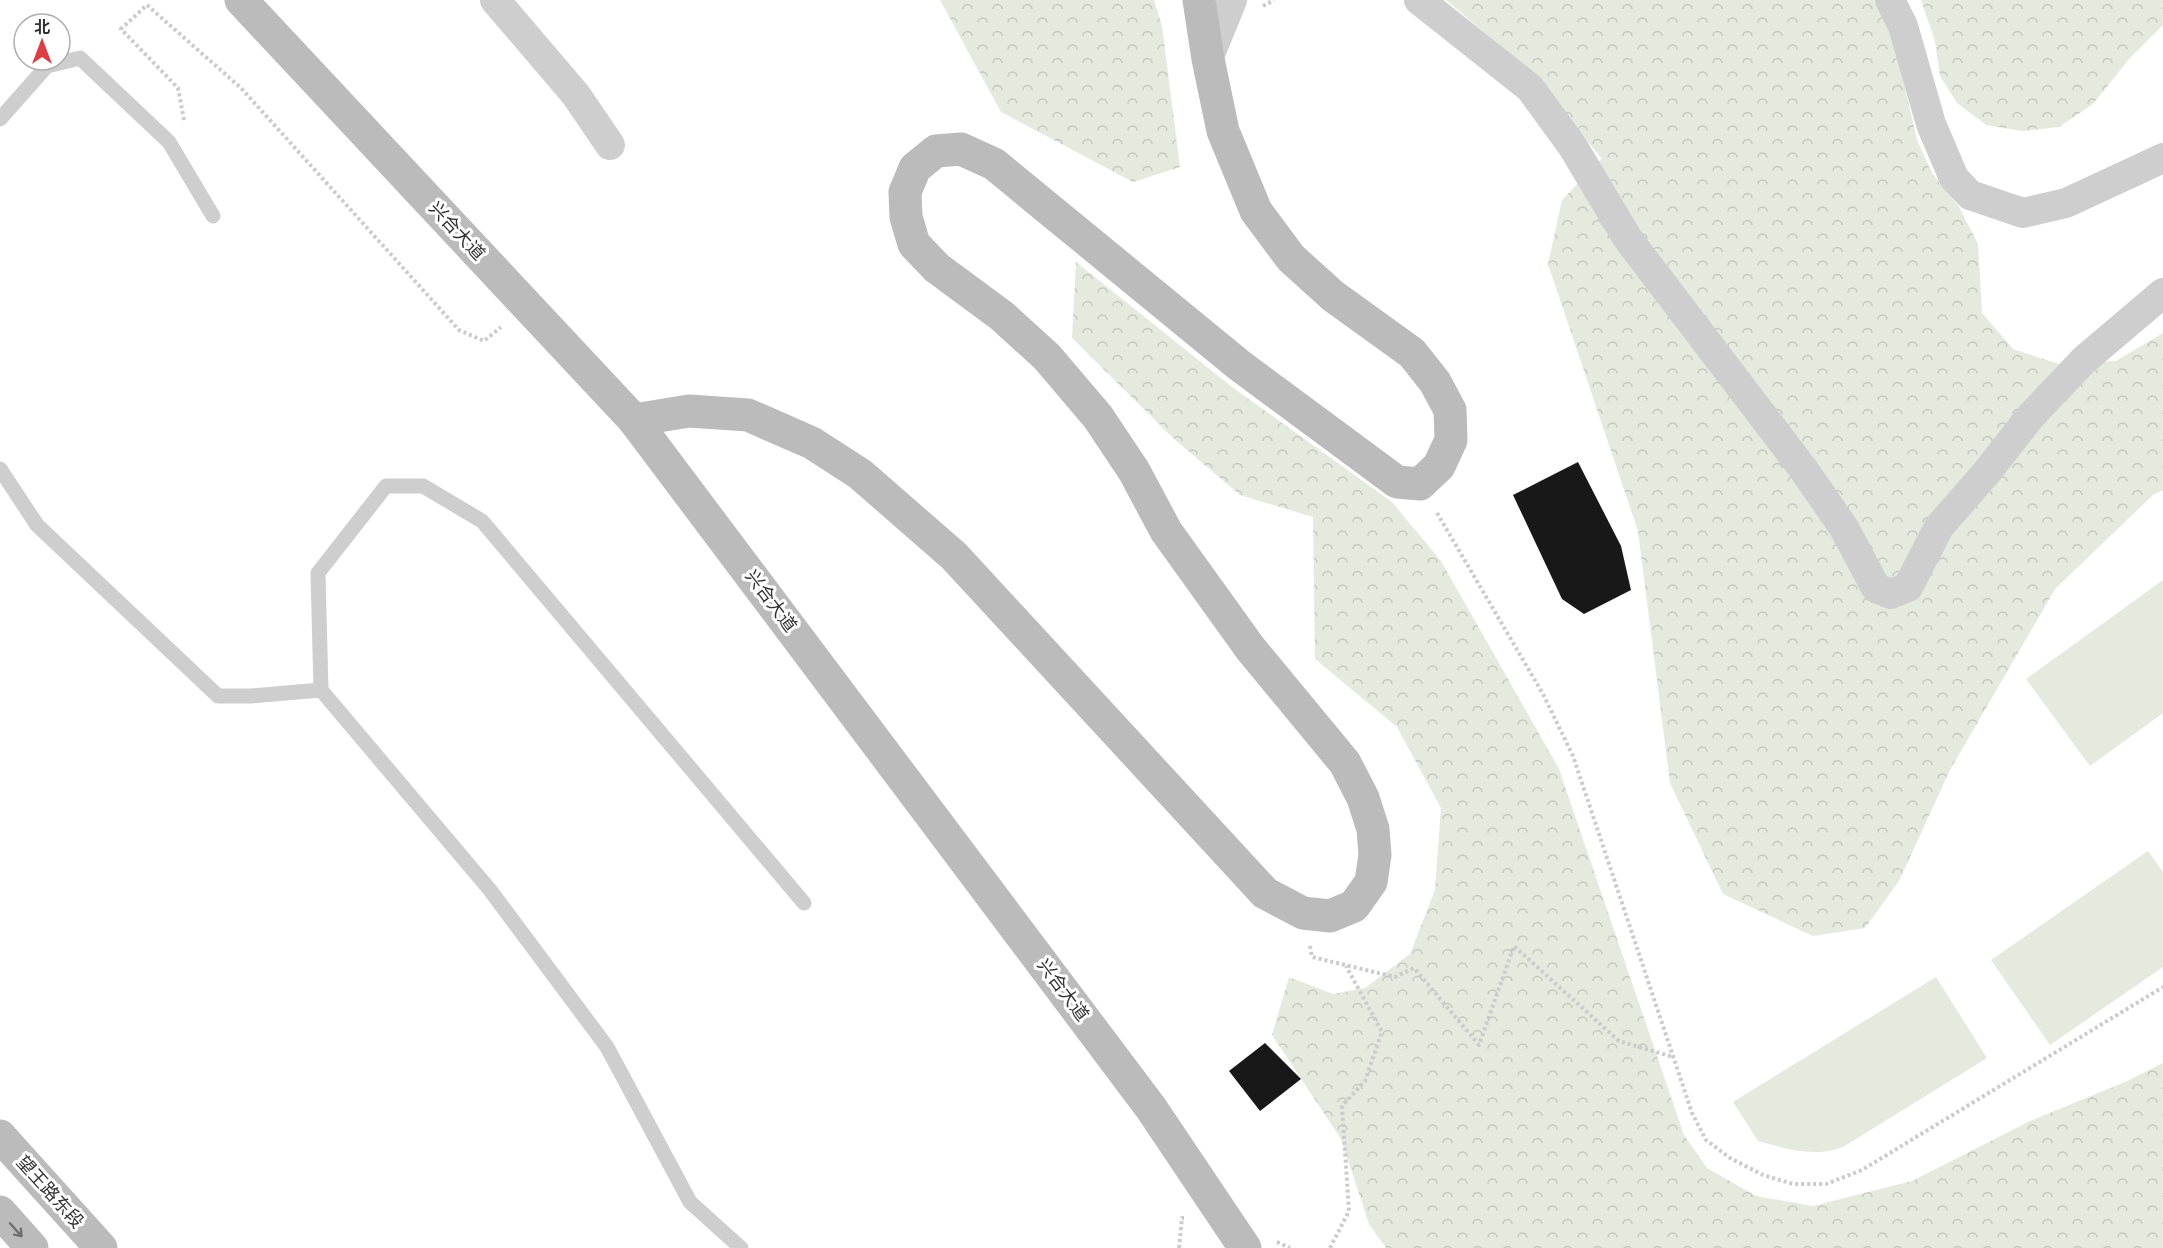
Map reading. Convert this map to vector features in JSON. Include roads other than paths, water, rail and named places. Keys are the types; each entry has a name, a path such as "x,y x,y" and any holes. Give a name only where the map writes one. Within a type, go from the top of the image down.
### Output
{"street":[{"name":"兴合大道","path":"241,0 634,420 1151,1108 1245,1248"},
{"path":"495,0 576,95 610,145"},
{"path":"634,420 689,411 748,415 812,443 860,474 954,556 1265,893 1303,913 1330,916 1354,906 1371,882 1375,855 1373,829 1363,798 1345,763 1250,648 1166,531 1134,471 1098,417 1047,357 1002,316 937,268 914,244 906,217 905,192 915,168 936,151 961,149 994,164 1239,365 1397,482 1420,484 1439,466 1451,440 1450,410 1435,382 1412,353 1333,296 1291,258 1256,211 1223,131 1199,0"},
{"path":"1208,59 1232,0"},
{"path":"1419,0 1530,88 1573,147 1628,239 1804,470 1844,528 1876,588 1891,594 1908,587 1939,527 2030,417 2084,360 2163,293"},
{"path":"1890,0 1903,26 1931,124 1954,178 1970,195 2023,213 2066,203 2163,158"},
{"name":"望王路东段","path":"0,1136 101,1248"},
{"path":"0,1212 32,1248"}],"lane":[{"path":"0,119 47,66 80,58 169,142 213,216"},
{"path":"0,469 37,525 218,696 251,696 321,690"},
{"path":"741,1248 690,1202 608,1047 490,890 321,690 318,573 386,486 423,486 482,521 804,903"}]}
